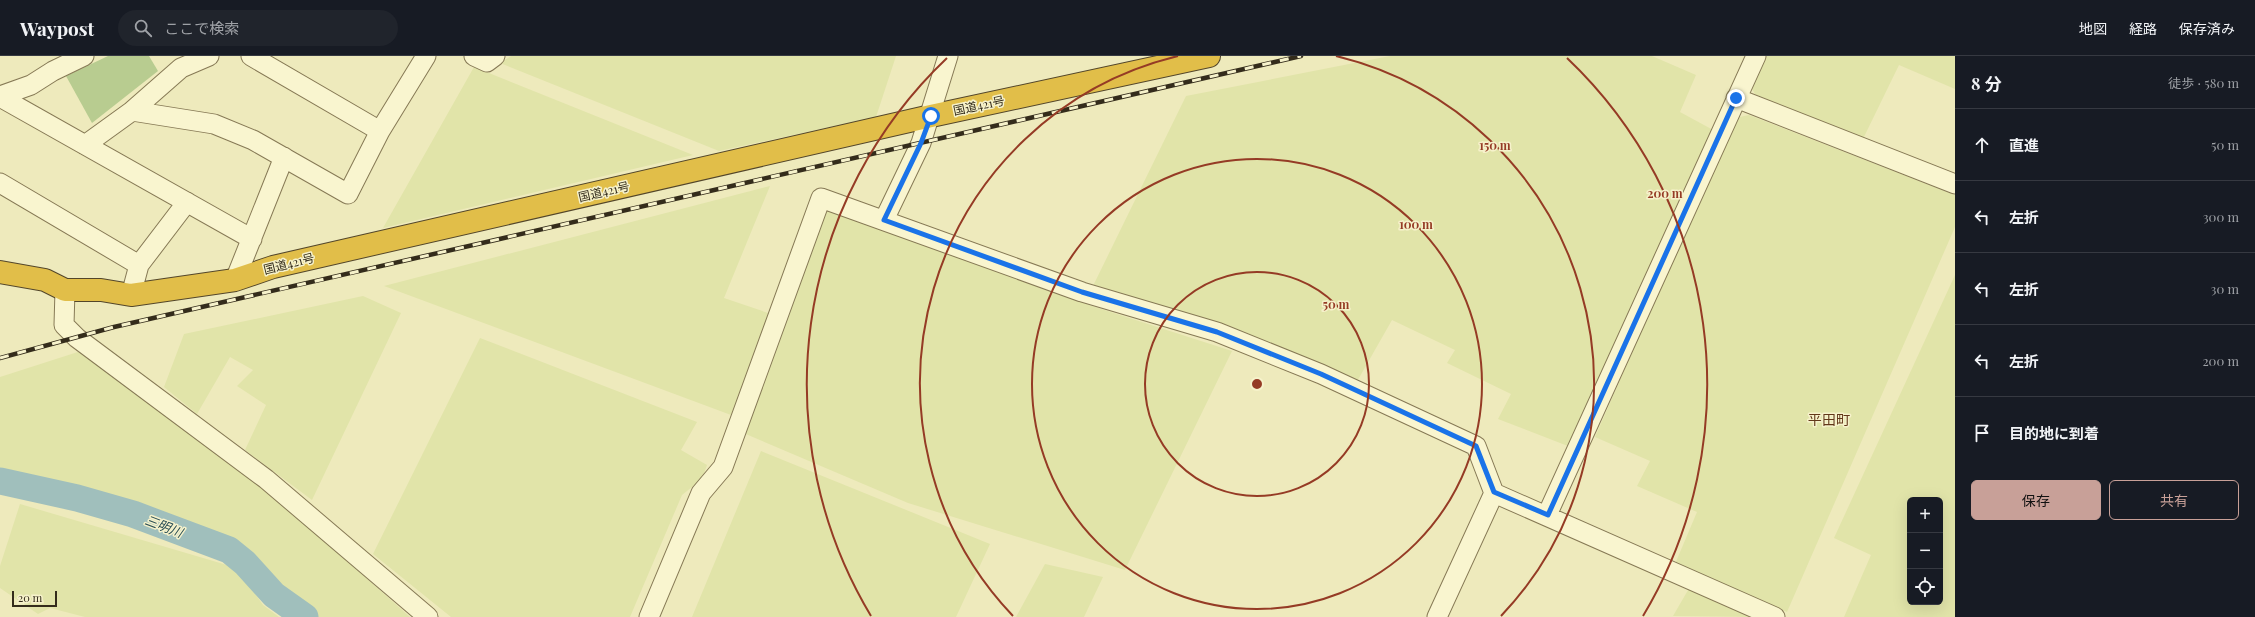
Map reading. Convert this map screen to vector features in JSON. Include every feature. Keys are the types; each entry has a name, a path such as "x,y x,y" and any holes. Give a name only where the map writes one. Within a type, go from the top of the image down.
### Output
{"highway":[{"name":"国道421号","path":"0,272 45,280 65,290 101,290 131,294 235,280 273,267 931,116 1209,56"}],"street":[{"path":"0,96 31,85 53,71 84,56"},
{"path":"85,145 132,111 181,68 209,56"},
{"path":"251,56 380,131"},
{"path":"132,111 214,124 253,140 348,194 380,131 426,56"},
{"path":"474,56 487,62 496,56"},
{"path":"884,220 921,143 931,116 948,56"},
{"path":"1548,515 1756,56"},
{"path":"0,96 252,238"},
{"path":"1736,98 1955,184"},
{"path":"235,280 284,157"},
{"path":"0,183 139,265"},
{"path":"649,617 701,493 723,467 820,198 1082,292 1217,332 1321,374 1476,446 1494,492 1775,617"},
{"path":"131,294 139,265 187,202"},
{"path":"65,290 64,325 77,338 266,479 428,617"},
{"path":"1437,617 1494,492"}],"green space":[{"path":"108,56 149,56 158,71 92,123 66,76"},
{"path":"511,56 896,56 876,117 719,151 500,63"},
{"path":"1390,56 1652,56 1696,75 1680,112 1715,131 1573,448 1498,419 1511,394 1447,363 1455,350 1392,320 1355,385 1091,290 1186,96"},
{"path":"1759,56 1955,56 1955,89 1899,65 1861,143 1756,96 1749,83"},
{"path":"474,67 693,155 383,228"},
{"path":"1749,115 1955,195 1955,227 1787,612 1675,564 1697,512 1637,486 1650,461 1595,437 1735,118"},
{"path":"770,186 724,298 771,314 731,415 384,286"},
{"path":"825,206 1092,306 1232,351 1125,570 908,503 741,432"},
{"path":"1955,275 1955,617 1844,617 1871,555 1834,538"},
{"path":"363,296 401,313 312,500 245,450 266,405 237,386 253,370 230,357 197,414 164,387 184,334"},
{"path":"480,338 697,422 681,450 707,465 702,479 682,495 630,617 451,617 373,554"},
{"path":"84,350 255,479 410,617 289,617 238,563 0,472 0,377"},
{"path":"761,451 990,544 956,617 692,617"},
{"path":"20,504 237,568 263,605 279,617 85,617 50,608 38,614 0,588 0,566"},
{"path":"1045,564 1103,577 1084,617 1016,617"},
{"path":"1691,585 1758,617 1673,616"}],"waterway":[{"name":"三明川","path":"0,481 77,498 133,514 229,550 245,563 274,595 305,617"}],"railway":[{"path":"0,358 114,327 1301,56"}],"district":[{"name":"平田町","path":"1829,420"}],"route":[{"path":"931,116 921,143 884,220 1082,292 1217,332 1321,374 1476,446 1494,492 1548,515 1736,98"}]}
